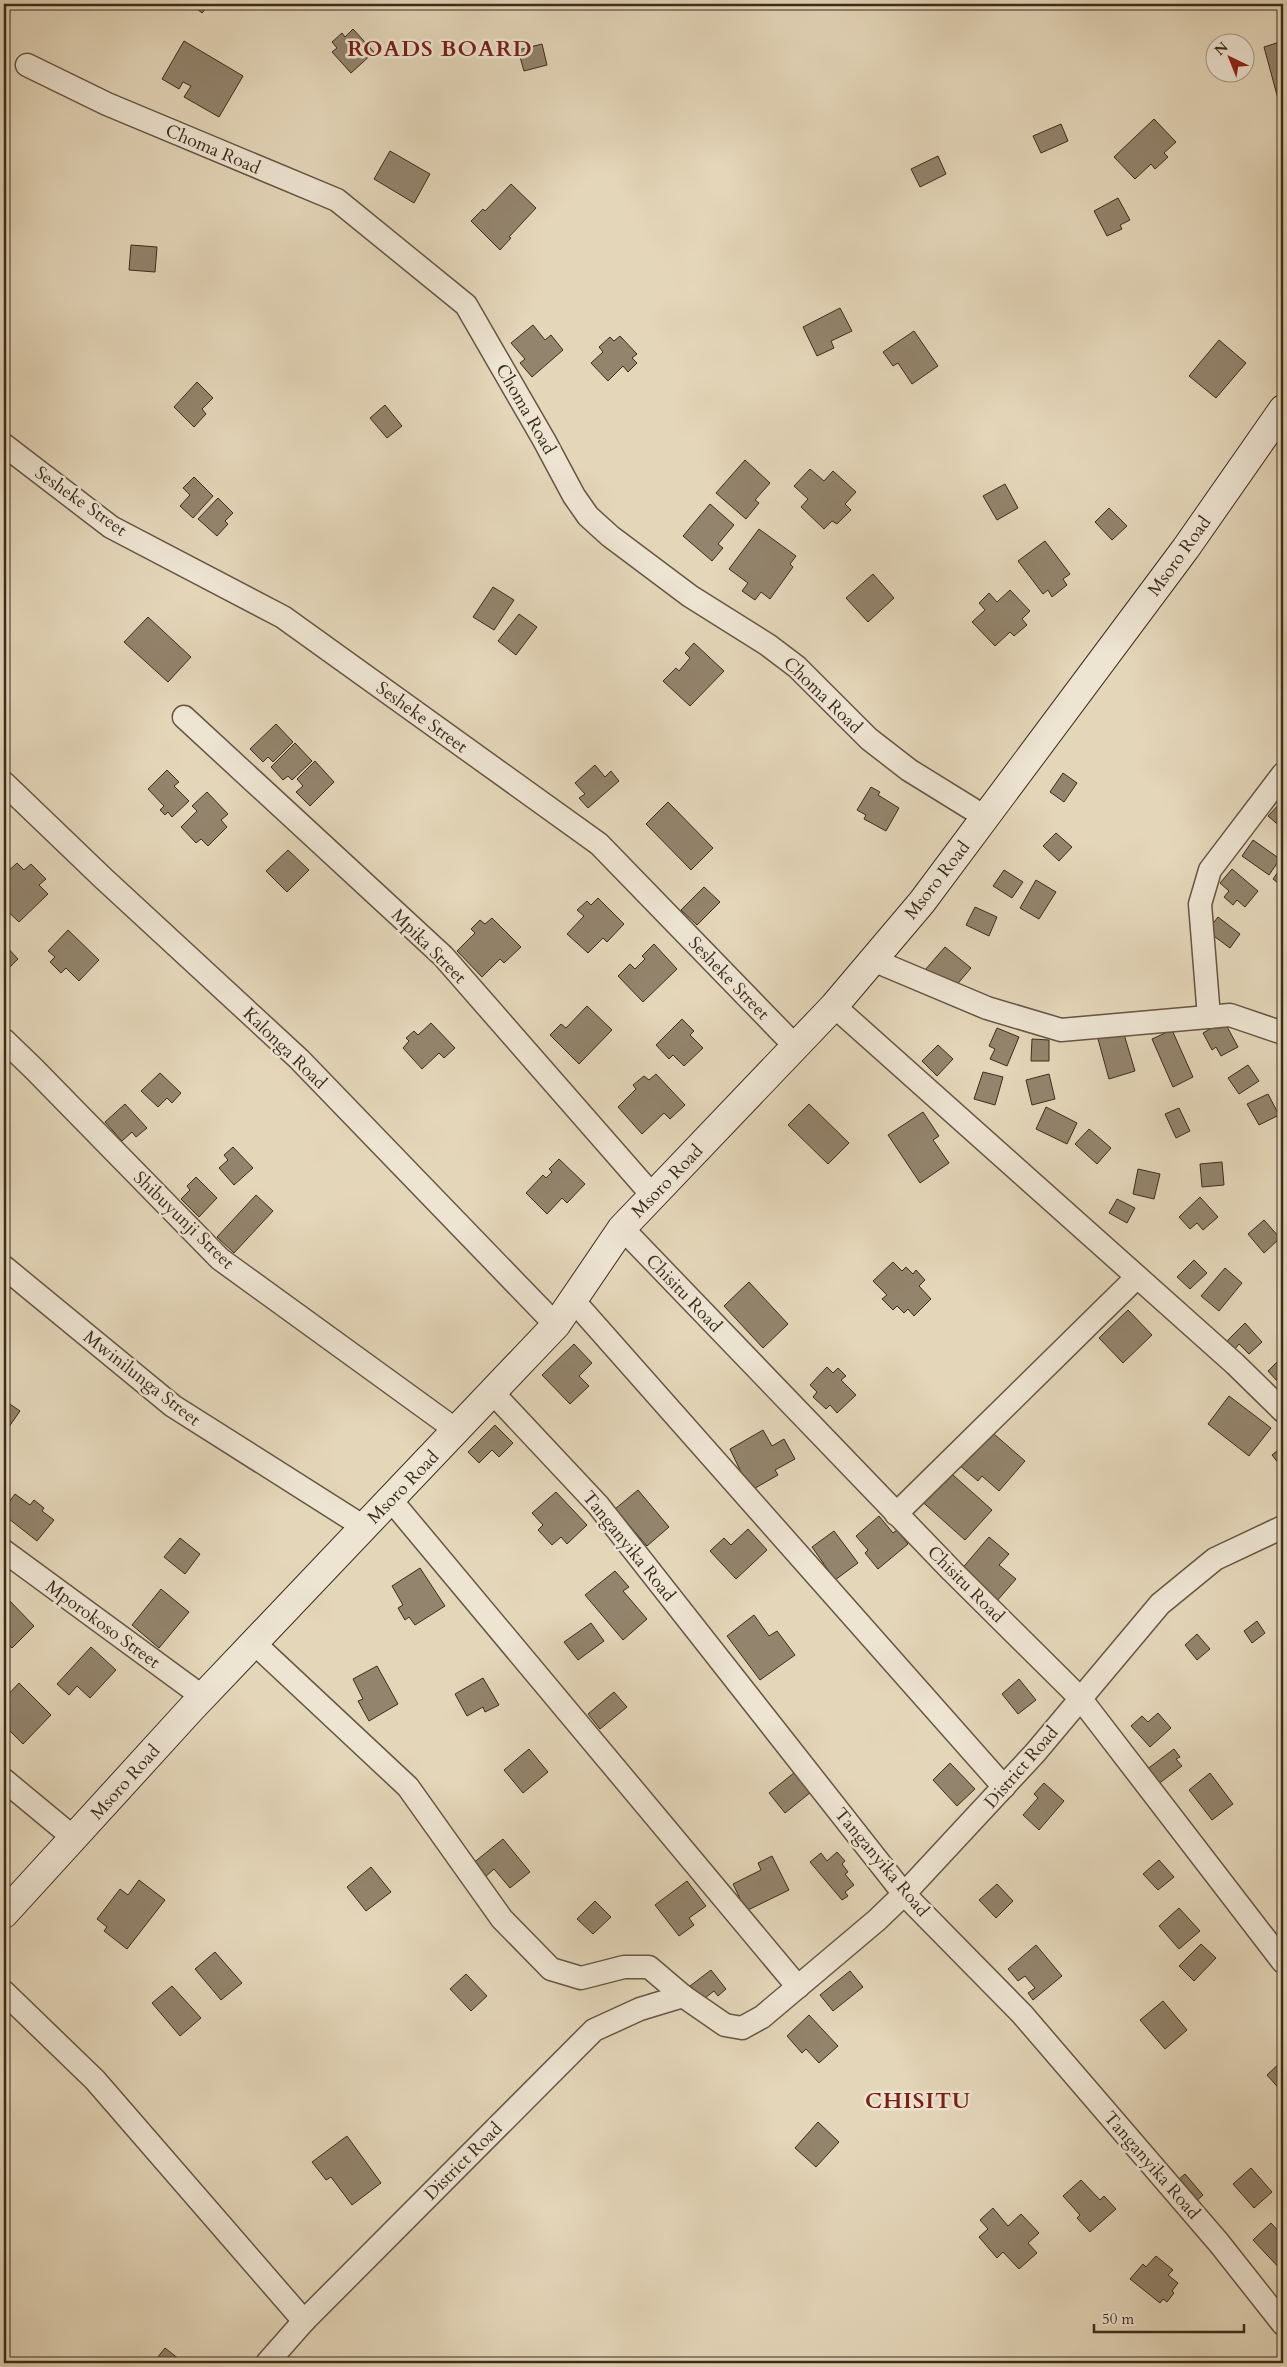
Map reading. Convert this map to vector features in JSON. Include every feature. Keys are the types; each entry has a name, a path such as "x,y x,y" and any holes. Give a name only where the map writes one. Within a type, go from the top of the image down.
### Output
{"street":[{"name":"Choma Road","path":"28,64 107,104 337,200 466,305 574,496 588,516 610,536 690,596 768,645 797,667 861,732 909,770 985,817"},
{"name":"Msoro Road","path":"4,1914 203,1697 556,1325 622,1228 834,1006 922,902 1186,548 1283,409"},
{"name":"Sesheke Street","path":"4,445 111,526 283,617 600,844 796,1046"},
{"name":"Mpika Street","path":"184,716 443,956 653,1196"},
{"path":"1209,1017 1200,904 1210,870 1283,774"},
{"name":"Kalonga Road","path":"4,783 103,878 299,1059 556,1325"},
{"path":"873,960 987,1008 1061,1030 1230,1015 1283,1033"},
{"path":"834,1006 1137,1277 1283,1411"},
{"name":"Shibuyunji Street","path":"4,1040 34,1068 220,1259 456,1430"},
{"name":"Chisitu Road","path":"622,1228 896,1514 1080,1698 1283,1962"},
{"name":"Mwinilunga Street","path":"4,1267 174,1406 364,1527"},
{"path":"896,1514 1137,1277"},
{"path":"573,1300 1004,1787"},
{"name":"Tanganyika Road","path":"492,1392 598,1505 904,1894 1022,2014 1219,2243 1283,2324"},
{"path":"391,1500 798,1987"},
{"name":"District Road","path":"254,1643 408,1787 502,1919 551,1969 581,1978 624,1967 649,1966 683,1996 725,2024 742,2028 762,2017 877,1920 904,1894 1004,1787 1160,1604 1215,1559 1283,1527"},
{"name":"Mporokoso Street","path":"4,1551 203,1697"},
{"path":"4,1780 74,1838"},
{"path":"4,1992 95,2080 304,2321"},
{"name":"District Road","path":"266,2363 304,2321 594,2030 640,2008 683,1996"}],"building":[{"path":"191,4 210,4 202,13"},
{"path":"353,29 374,52 351,73 332,52 337,48 332,42 342,33 345,37"},
{"path":"184,41 243,76 219,117 184,97 191,86 183,82 179,89 162,79"},
{"path":"1283,41 1283,109 1281,110 1264,47"},
{"path":"542,44 547,65 524,71 518,50"},
{"path":"1154,119 1176,142 1164,153 1168,157 1155,169 1151,164 1135,179 1114,157"},
{"path":"1061,124 1068,141 1041,153 1033,136"},
{"path":"390,151 430,174 414,203 374,179"},
{"path":"938,156 946,174 920,187 911,169"},
{"path":"511,184 536,208 509,237 511,238 500,250 471,221 483,209 485,211"},
{"path":"1118,198 1130,220 1120,225 1122,229 1107,236 1094,211"},
{"path":"131,245 157,247 155,272 129,270"},
{"path":"840,308 852,331 831,341 834,348 817,356 803,327"},
{"path":"533,325 545,340 551,335 563,350 532,377 520,363 525,359 511,343"},
{"path":"914,331 938,366 912,384 898,363 893,366 883,352"},
{"path":"620,336 637,354 632,358 637,363 628,372 623,366 608,381 591,363 603,352 599,347 610,337 614,341"},
{"path":"1219,340 1246,363 1216,398 1189,376"},
{"path":"197,382 213,398 202,409 206,414 194,427 174,407"},
{"path":"385,405 402,426 387,438 370,418"},
{"path":"745,460 770,483 755,500 759,503 746,519 716,493"},
{"path":"810,469 824,481 833,471 856,492 845,504 851,510 837,524 832,521 824,529 801,507 808,499 794,486"},
{"path":"194,477 213,496 193,518 180,506 190,495 183,488"},
{"path":"1005,484 1018,508 997,520 983,496"},
{"path":"218,498 233,513 225,521 228,524 217,536 198,519"},
{"path":"710,504 734,525 718,544 723,548 712,561 683,536"},
{"path":"1109,508 1127,526 1112,540 1095,522"},
{"path":"759,529 796,556 790,564 793,567 770,599 761,592 755,600 742,591 748,583 729,569"},
{"path":"1045,541 1070,574 1063,579 1067,585 1052,597 1048,590 1043,594 1018,561"},
{"path":"873,574 894,598 868,622 846,598"},
{"path":"493,587 514,600 494,630 473,617"},
{"path":"1010,590 1030,611 1022,619 1027,625 1014,636 1010,632 995,646 972,622 985,610 979,603 989,593 997,602"},
{"path":"519,614 537,627 516,655 498,641"},
{"path":"148,617 191,657 168,682 124,642"},
{"path":"694,643 724,671 690,706 663,681 676,668 679,671 690,658 685,653"},
{"path":"276,724 293,742 273,762 268,757 263,762 250,749"},
{"path":"295,743 312,761 292,780 288,776 283,780 271,767"},
{"path":"315,761 334,782 310,806 296,792 303,786 297,779"},
{"path":"595,765 605,777 611,771 619,781 588,808 579,798 585,794 575,783"},
{"path":"167,770 179,782 174,786 189,801 172,817 168,812 165,815 160,810 164,806 148,789"},
{"path":"1063,773 1077,783 1064,802 1050,792"},
{"path":"871,787 880,792 878,795 899,808 886,831 864,819 866,815 857,810"},
{"path":"207,792 228,814 221,820 227,827 208,846 201,839 196,843 181,827 197,811 192,806"},
{"path":"1283,800 1283,829 1268,816"},
{"path":"668,802 713,848 691,870 646,824"},
{"path":"1056,833 1072,847 1059,861 1043,846"},
{"path":"1253,840 1280,859 1269,875 1242,856"},
{"path":"288,850 309,870 287,892 266,871"},
{"path":"17,863 24,870 31,864 46,879 39,885 48,894 19,922 4,908 4,875"},
{"path":"1283,865 1283,887 1273,879"},
{"path":"1232,869 1258,891 1245,907 1237,900 1233,905 1224,897 1229,891 1220,883"},
{"path":"1004,870 1023,882 1012,898 993,886"},
{"path":"1036,880 1056,892 1039,919 1020,908"},
{"path":"704,887 720,902 697,925 681,910"},
{"path":"598,898 624,924 607,942 603,938 588,953 567,934 584,916 577,910 587,901 591,905"},
{"path":"975,907 997,917 989,936 966,925"},
{"path":"1218,917 1240,934 1230,948 1207,931"},
{"path":"492,918 521,947 504,963 500,959 482,977 457,951 475,933 471,929 480,920 485,924"},
{"path":"68,930 99,960 79,981 66,968 61,973 50,962 55,957 48,951"},
{"path":"4,944 18,959 4,973"},
{"path":"654,944 677,969 643,1002 618,976 630,964 635,969 645,959 642,956"},
{"path":"945,947 971,968 954,988 925,970"},
{"path":"587,1006 612,1030 579,1064 550,1035 561,1024 566,1028"},
{"path":"682,1019 694,1031 690,1035 703,1048 684,1066 673,1055 669,1059 656,1045"},
{"path":"1224,1021 1238,1047 1221,1056 1216,1047 1212,1050 1203,1033"},
{"path":"431,1023 455,1048 444,1058 439,1053 422,1069 403,1048 409,1041 406,1038 414,1031 418,1035"},
{"path":"997,1028 1019,1037 1007,1066 990,1059 995,1049 989,1046"},
{"path":"1172,1030 1193,1077 1173,1087 1152,1039"},
{"path":"1123,1031 1135,1071 1109,1079 1098,1039"},
{"path":"1032,1039 1049,1040 1049,1061 1031,1061"},
{"path":"938,1045 953,1059 937,1076 922,1061"},
{"path":"1248,1065 1259,1081 1239,1094 1228,1078"},
{"path":"983,1072 1003,1077 995,1105 974,1099"},
{"path":"160,1073 181,1093 172,1103 167,1098 158,1107 141,1091"},
{"path":"656,1074 685,1105 670,1119 664,1113 642,1134 618,1107 636,1089 633,1085 644,1076 649,1080"},
{"path":"1049,1074 1055,1099 1032,1105 1026,1080"},
{"path":"1268,1094 1279,1115 1259,1125 1247,1104"},
{"path":"125,1104 147,1128 136,1137 132,1132 122,1141 105,1122"},
{"path":"809,1104 849,1143 828,1164 788,1125"},
{"path":"1046,1107 1077,1123 1067,1144 1036,1129"},
{"path":"1179,1108 1190,1131 1176,1138 1165,1114"},
{"path":"923,1112 939,1136 933,1140 949,1163 920,1183 888,1135"},
{"path":"1089,1129 1111,1148 1097,1164 1075,1144"},
{"path":"233,1147 253,1168 234,1185 219,1168 228,1160 224,1155"},
{"path":"559,1159 585,1184 567,1203 562,1198 547,1214 526,1193 543,1175 546,1178 552,1172 549,1169"},
{"path":"1222,1162 1224,1185 1202,1187 1200,1164"},
{"path":"1138,1169 1160,1174 1154,1199 1133,1194"},
{"path":"196,1177 217,1198 199,1217 181,1199 190,1190 187,1186"},
{"path":"256,1195 273,1211 234,1253 217,1237"},
{"path":"1200,1197 1218,1217 1203,1230 1197,1223 1190,1229 1179,1217"},
{"path":"1117,1199 1135,1208 1127,1223 1109,1213"},
{"path":"1264,1220 1280,1238 1264,1253 1248,1234"},
{"path":"1194,1260 1207,1273 1190,1289 1177,1277"},
{"path":"893,1262 902,1271 906,1267 913,1274 916,1270 925,1280 919,1286 931,1299 914,1316 908,1309 904,1313 897,1306 893,1310 882,1299 887,1295 873,1281"},
{"path":"1225,1268 1242,1283 1219,1311 1201,1296"},
{"path":"749,1282 788,1324 763,1348 724,1306"},
{"path":"1128,1310 1152,1335 1123,1363 1099,1338"},
{"path":"1245,1323 1262,1342 1249,1354 1239,1344 1235,1349 1227,1341"},
{"path":"574,1344 592,1363 579,1376 589,1386 570,1404 542,1375"},
{"path":"1283,1356 1283,1377 1278,1382 1268,1371"},
{"path":"827,1367 833,1373 838,1368 846,1376 841,1380 856,1395 837,1413 830,1405 826,1409 813,1397 817,1392 810,1385"},
{"path":"1229,1396 1271,1428 1249,1456 1208,1424"},
{"path":"4,1400 20,1411 4,1434"},
{"path":"495,1425 513,1443 499,1457 492,1450 479,1463 468,1452"},
{"path":"763,1430 772,1446 784,1439 795,1459 775,1470 778,1475 750,1491 730,1449"},
{"path":"994,1434 1025,1461 999,1491 982,1476 978,1481 959,1465 982,1437 987,1441"},
{"path":"1283,1446 1283,1469 1272,1455"},
{"path":"944,1467 992,1510 965,1540 917,1497"},
{"path":"638,1490 669,1527 647,1546 615,1509"},
{"path":"556,1492 587,1525 567,1544 561,1537 552,1545 538,1530 543,1525 532,1513"},
{"path":"15,1494 30,1505 34,1500 44,1508 42,1511 54,1520 37,1541 4,1515 4,1509"},
{"path":"879,1516 893,1533 897,1530 908,1544 878,1569 865,1553 868,1550 856,1536"},
{"path":"748,1529 767,1550 736,1579 710,1551 724,1538 731,1545"},
{"path":"834,1531 858,1563 835,1580 812,1547"},
{"path":"989,1537 1009,1554 999,1565 1016,1579 996,1602 960,1571"},
{"path":"180,1538 200,1554 185,1574 164,1557"},
{"path":"420,1568 445,1606 415,1625 409,1617 405,1620 398,1608 403,1605 392,1586"},
{"path":"615,1571 629,1587 623,1591 647,1619 623,1640 585,1595"},
{"path":"161,1589 189,1612 159,1648 132,1625"},
{"path":"7,1598 34,1626 12,1648 4,1640 4,1601"},
{"path":"754,1615 769,1636 777,1631 795,1655 760,1680 727,1636"},
{"path":"1257,1621 1265,1633 1252,1643 1244,1631"},
{"path":"591,1623 604,1641 578,1660 564,1642"},
{"path":"1197,1634 1210,1649 1197,1660 1185,1645"},
{"path":"91,1647 116,1670 90,1698 77,1686 69,1695 57,1684"},
{"path":"377,1666 398,1704 369,1721 358,1701 363,1699 353,1679"},
{"path":"483,1678 499,1705 485,1712 483,1707 467,1716 455,1694"},
{"path":"1019,1679 1036,1700 1018,1714 1002,1694"},
{"path":"19,1683 51,1715 23,1744 4,1725 4,1699"},
{"path":"614,1692 627,1707 600,1729 588,1714"},
{"path":"1158,1713 1171,1728 1150,1747 1131,1726 1142,1716 1148,1722"},
{"path":"529,1749 548,1772 523,1793 504,1770"},
{"path":"1174,1749 1180,1757 1176,1759 1182,1766 1157,1785 1146,1770"},
{"path":"950,1763 975,1789 957,1806 933,1780"},
{"path":"795,1772 811,1792 785,1813 769,1793"},
{"path":"1210,1773 1233,1804 1212,1820 1189,1790"},
{"path":"1044,1783 1064,1801 1039,1830 1023,1815 1038,1798 1034,1794"},
{"path":"503,1839 530,1872 510,1888 494,1869 484,1878 472,1864"},
{"path":"837,1852 845,1861 842,1864 848,1872 845,1874 854,1885 845,1892 848,1896 842,1900 810,1862 821,1853 827,1861"},
{"path":"772,1856 789,1890 746,1911 733,1884 761,1870 758,1863"},
{"path":"1159,1860 1174,1877 1158,1890 1143,1874"},
{"path":"371,1867 391,1892 366,1911 347,1887"},
{"path":"139,1880 165,1900 127,1949 104,1931 107,1927 97,1919 120,1889 128,1895"},
{"path":"687,1881 706,1906 689,1918 694,1925 679,1936 655,1905"},
{"path":"997,1884 1013,1901 996,1918 979,1900"},
{"path":"595,1901 611,1917 593,1934 577,1919"},
{"path":"1179,1908 1200,1931 1179,1949 1159,1926"},
{"path":"1201,1944 1216,1958 1194,1981 1179,1966"},
{"path":"1036,1945 1062,1976 1033,2000 1028,1993 1035,1988 1025,1976 1018,1981 1008,1969"},
{"path":"215,1952 242,1983 221,2000 195,1969"},
{"path":"711,1970 726,1989 718,1996 714,1991 701,2001 690,1986"},
{"path":"850,1971 863,1987 833,2011 820,1995"},
{"path":"466,1974 487,1996 471,2011 450,1989"},
{"path":"172,1986 201,2018 180,2036 152,2003"},
{"path":"1163,2001 1187,2030 1165,2049 1140,2020"},
{"path":"809,2015 838,2046 819,2063 806,2049 802,2053 787,2036"},
{"path":"1283,2060 1283,2093 1267,2075"},
{"path":"818,2122 839,2142 816,2167 795,2148"},
{"path":"347,2136 381,2183 352,2205 331,2177 326,2180 312,2162"},
{"path":"1251,2168 1272,2192 1254,2208 1233,2184"},
{"path":"1185,2174 1203,2195 1191,2206 1172,2185"},
{"path":"1081,2180 1100,2200 1104,2196 1116,2209 1090,2232 1077,2218 1080,2215 1063,2196"},
{"path":"993,2208 1008,2226 1021,2214 1039,2233 1028,2243 1037,2253 1019,2269 1003,2252 997,2258 979,2237 988,2229 980,2220"},
{"path":"1271,2223 1283,2236 1283,2272 1253,2240"},
{"path":"1156,2256 1173,2270 1168,2275 1178,2283 1172,2291 1174,2293 1167,2302 1163,2299 1160,2303 1130,2279 1143,2264 1146,2267"},
{"path":"165,2348 184,2363 153,2363"}],"district":[{"name":"ROADS BOARD","path":"440,48"},
{"name":"CHISITU","path":"918,2100"}]}
